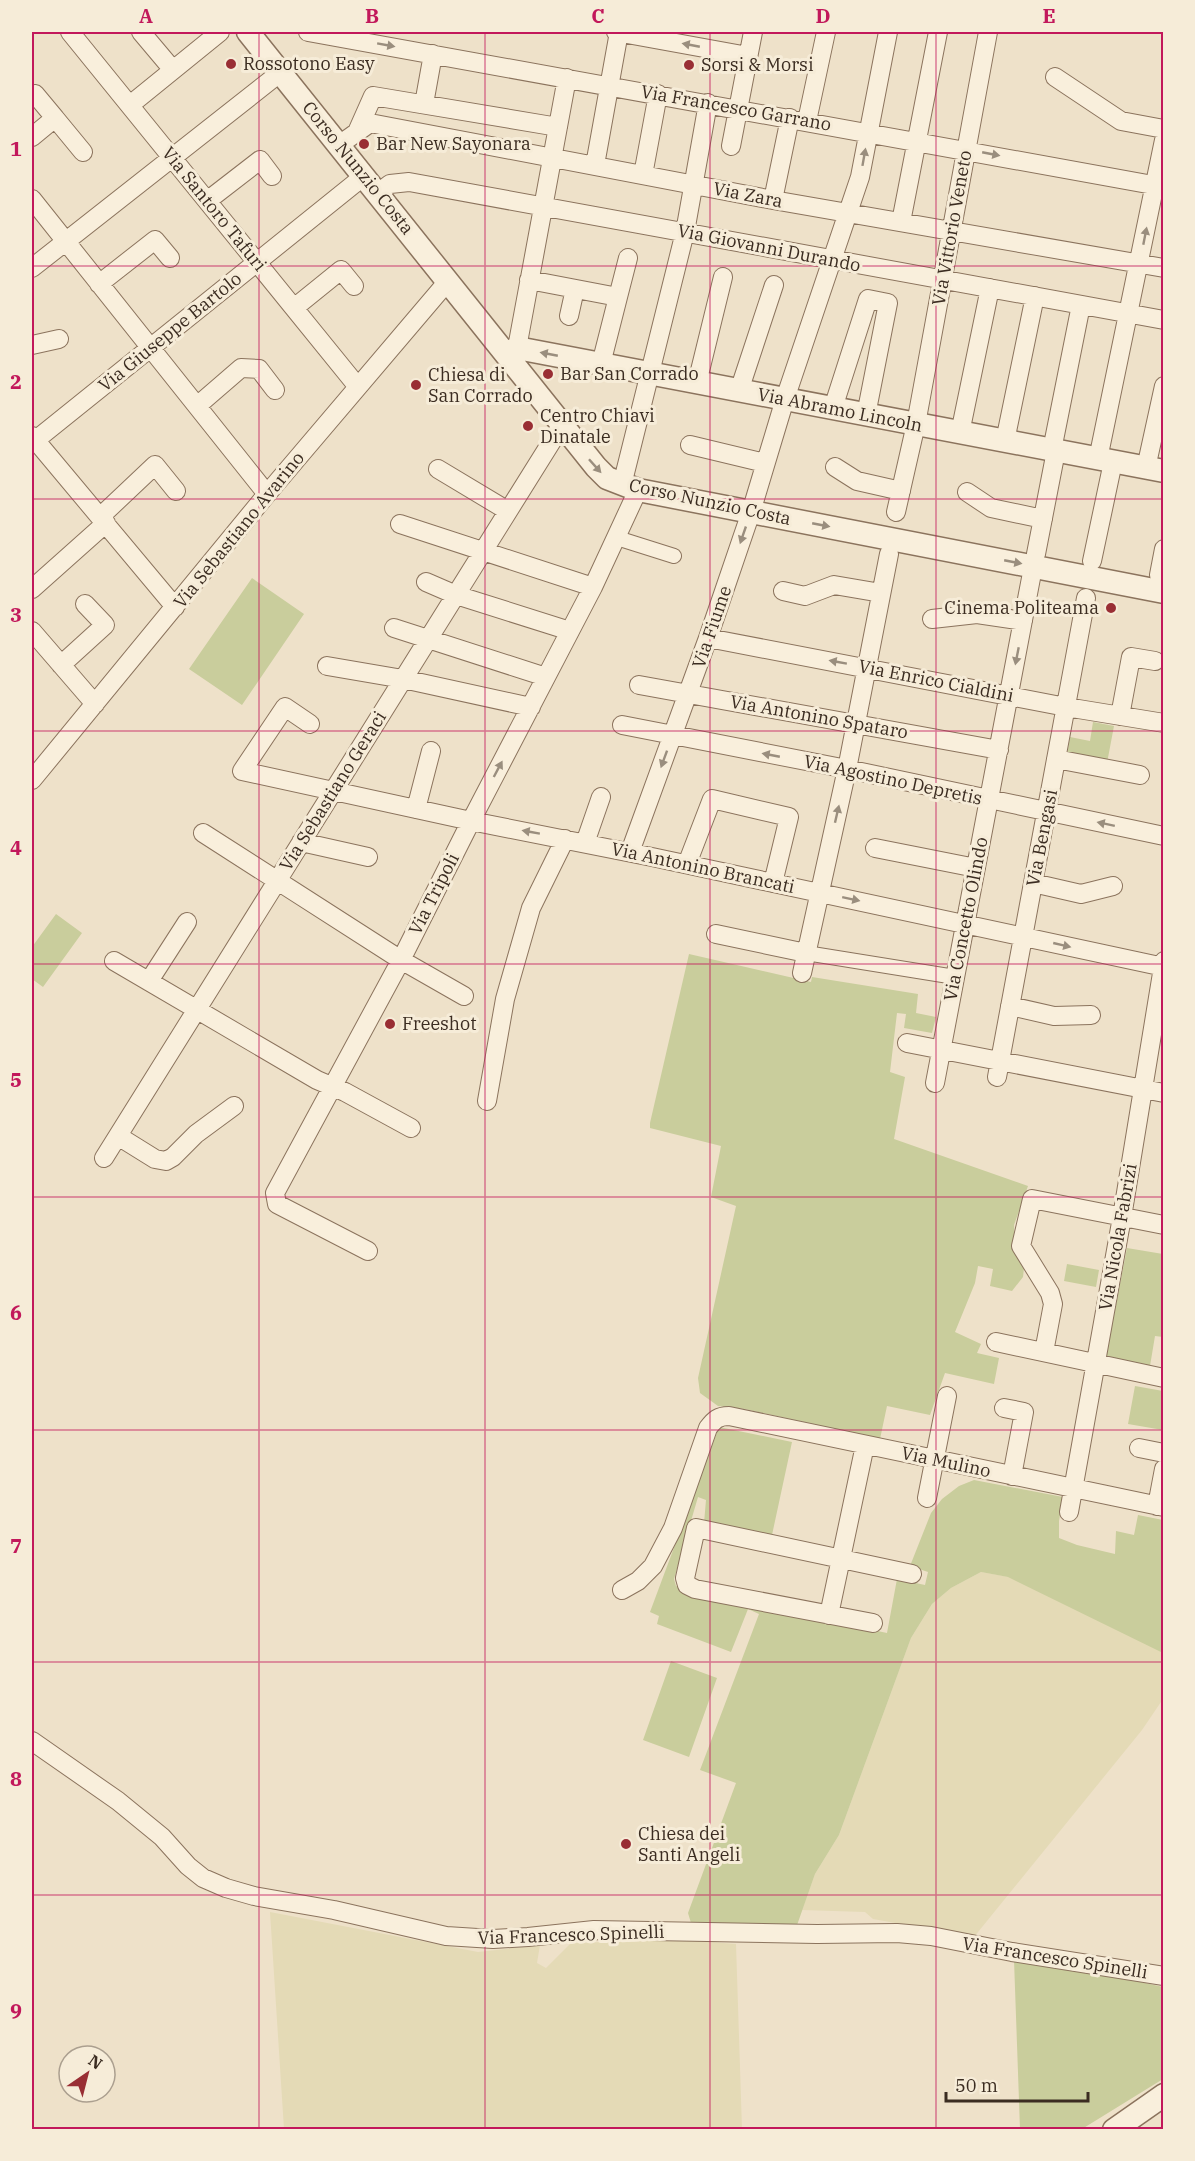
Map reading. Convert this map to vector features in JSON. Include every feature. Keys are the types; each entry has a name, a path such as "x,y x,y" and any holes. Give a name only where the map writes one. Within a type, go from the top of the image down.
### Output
{"street":[{"name":"Via Santoro Tafuri","path":"70,32 358,387"},
{"path":"141,32 173,70"},
{"path":"130,105 220,32"},
{"name":"Corso Nunzio Costa","path":"249,32 281,72 348,139 371,185 448,281 512,351 562,425 607,478 630,488 752,512 1161,584"},
{"name":"Via Francesco Garrano","path":"308,32 799,119 1159,186"},
{"path":"595,165 618,32 748,56"},
{"path":"731,146 753,32"},
{"path":"773,200 826,32"},
{"name":"Via Fiume","path":"630,852 752,512 785,399 860,177 888,32"},
{"path":"901,222 938,32"},
{"name":"Via Vittorio Veneto","path":"896,512 916,424 988,32"},
{"path":"424,104 433,54"},
{"path":"32,268 281,72"},
{"path":"1055,77 1121,121 1164,129"},
{"path":"512,351 530,280 567,78"},
{"path":"35,94 83,152"},
{"path":"643,175 658,94"},
{"path":"348,139 373,96 558,127"},
{"name":"Via Tripoli","path":"368,1251 277,1204 275,1193 401,960 617,538 630,488 651,374 685,231 708,103"},
{"path":"32,137 55,118"},
{"name":"Via Zara","path":"348,139 370,123 773,200 1164,268"},
{"path":"1092,561 1129,314 1159,186 1164,140"},
{"path":"207,201 260,160 272,176"},
{"name":"Via Giovanni Durando","path":"371,185 409,182 1164,320"},
{"name":"Via Giuseppe Bartolo","path":"33,440 257,262 371,185"},
{"path":"32,199 267,494"},
{"path":"99,284 155,240 170,258"},
{"path":"601,364 628,258"},
{"path":"294,308 341,270 354,286"},
{"path":"698,383 723,277"},
{"path":"530,280 618,297"},
{"name":"Via Sebastiano Avarino","path":"32,780 267,494 448,281"},
{"path":"739,391 774,285"},
{"path":"960,433 990,288"},
{"path":"569,316 575,289"},
{"path":"1005,441 1035,296"},
{"path":"833,408 868,299 888,303 866,415"},
{"path":"1036,554 1082,305"},
{"path":"32,345 59,339"},
{"name":"Via Abramo Lincoln","path":"512,351 601,364 1155,470"},
{"path":"197,406 241,368 259,369 275,390"},
{"path":"1155,470 1164,386"},
{"name":"Via Sebastiano Geraci","path":"104,1158 562,425"},
{"path":"33,440 176,606"},
{"path":"690,445 765,463"},
{"path":"32,589 103,520 155,465 176,491"},
{"path":"835,467 857,481 901,491"},
{"path":"438,469 508,511"},
{"path":"967,492 990,508 1042,519"},
{"path":"399,524 593,587"},
{"path":"617,538 674,556"},
{"path":"1161,584 1164,549"},
{"path":"802,973 847,769 889,554"},
{"name":"Via Concetto Olindo","path":"935,1083 1031,578"},
{"path":"426,582 456,595 570,631"},
{"path":"783,591 805,596 834,585 881,592"},
{"name":"Via Bengasi","path":"999,1069 1086,598"},
{"path":"61,665 105,625 85,604"},
{"path":"932,619 977,614 1023,621"},
{"path":"394,628 546,677"},
{"path":"32,631 95,704"},
{"name":"Via Enrico Cialdini","path":"708,638 1066,707 1164,723"},
{"path":"1120,716 1131,657 1155,661"},
{"path":"327,666 403,679 531,707"},
{"name":"Via Antonino Spataro","path":"639,685 999,750"},
{"name":"Via Antonino Brancati","path":"310,724 285,707 242,771 1163,965"},
{"name":"Via Agostino Depretis","path":"622,725 847,769 1164,836"},
{"path":"416,809 430,751"},
{"path":"1056,759 1140,776"},
{"path":"585,843 601,797"},
{"path":"687,864 712,799 789,817 773,883"},
{"path":"203,833 401,960 464,996"},
{"path":"487,1101 505,999 531,908 565,839"},
{"path":"301,842 368,857"},
{"path":"875,848 976,868"},
{"path":"1033,883 1081,894 1113,886"},
{"path":"149,981 188,922"},
{"path":"716,934 806,953 955,978"},
{"path":"114,961 317,1080 411,1128"},
{"name":"Via Nicola Fabrizi","path":"1069,1512 1143,1089 1158,1032 1163,965"},
{"path":"1010,1006 1054,1016 1091,1015"},
{"path":"907,1043 941,1050 999,1069 1164,1093"},
{"path":"118,1136 155,1159 166,1161 196,1134 234,1106"},
{"path":"1044,1352 1053,1304 1050,1293 1021,1246 1032,1199 1164,1225"},
{"path":"996,1342 1164,1378"},
{"path":"927,1498 947,1396"},
{"path":"1004,1408 1024,1412 1012,1476"},
{"name":"Via Mulino","path":"622,1590 638,1581 653,1566 673,1528 708,1428 720,1416 865,1444 1160,1507"},
{"path":"829,1615 865,1444"},
{"path":"1139,1448 1164,1453"},
{"path":"1160,1507 1164,1469"},
{"path":"873,1623 695,1589 687,1585 685,1578 696,1528 912,1574"},
{"name":"Via Francesco Spinelli","path":"32,1741 118,1801 162,1837 188,1866 203,1878 254,1896 334,1910 446,1936 493,1939 594,1930 897,1933 932,1936 1012,1952 1164,1976"},
{"path":"1114,2130 1164,2096"}],"shaded area":[{"path":"981,1572 1009,1577 1159,1649 1163,1653 1163,1699 1142,1730 974,1937 873,1919 865,1912 802,1910 815,1874 839,1835 911,1638 932,1604 951,1588"},
{"path":"270,1912 478,1952 540,1945 537,1963 546,1968 571,1943 684,1940 736,1944 742,2129 284,2129"}],"green space":[{"path":"252,578 304,614 242,705 189,669"},
{"path":"1093,722 1114,726 1107,763 1067,755 1070,737 1090,741"},
{"path":"56,914 82,933 43,987 32,979 32,947"},
{"path":"689,954 811,982 812,977 918,994 916,1013 936,1017 932,1033 904,1028 906,1014 897,1013 890,1072 905,1077 894,1139 1028,1186 1014,1225 1015,1248 1024,1268 1023,1277 1012,1291 990,1286 993,1269 978,1266 975,1283 955,1332 981,1344 977,1353 999,1358 994,1384 945,1373 930,1415 887,1406 880,1439 745,1409 718,1406 700,1393 698,1378 736,1206 711,1197 721,1146 650,1128"},
{"path":"1127,1248 1163,1254 1164,1291 1161,1303 1163,1337 1155,1336 1150,1366 1106,1356"},
{"path":"1067,1264 1099,1270 1096,1287 1064,1281"},
{"path":"1135,1386 1163,1391 1163,1430 1128,1424"},
{"path":"719,1427 792,1442 772,1535 704,1523 706,1500 698,1497 674,1579 676,1586 688,1591 887,1633 897,1579 925,1585 928,1572 910,1566 931,1513 942,1499 959,1486 974,1480 1063,1497 1059,1538 1115,1554 1116,1531 1134,1535 1138,1515 1163,1520 1163,1653 1008,1577 981,1572 951,1588 932,1604 911,1638 839,1835 815,1874 796,1928 691,1923 688,1913 736,1783 700,1770 759,1614 748,1609 731,1652 657,1624 659,1616 650,1612"},
{"path":"671,1661 717,1678 689,1757 643,1740"},
{"path":"1014,1960 1114,1976 1163,1987 1163,2079 1082,2129 1020,2129"}],"place":[{"name":"Rossotono Easy","path":"231,64"},
{"name":"Sorsi & Morsi","path":"689,65"},
{"name":"Bar New Sayonara","path":"364,144"},
{"name":"Bar San Corrado","path":"548,374"},
{"name":"Chiesa di San Corrado","path":"416,385"},
{"name":"Centro Chiavi Dinatale","path":"528,426"},
{"name":"Cinema Politeama","path":"1111,608"},
{"name":"Freeshot","path":"390,1024"},
{"name":"Chiesa dei Santi Angeli","path":"626,1844"}]}
